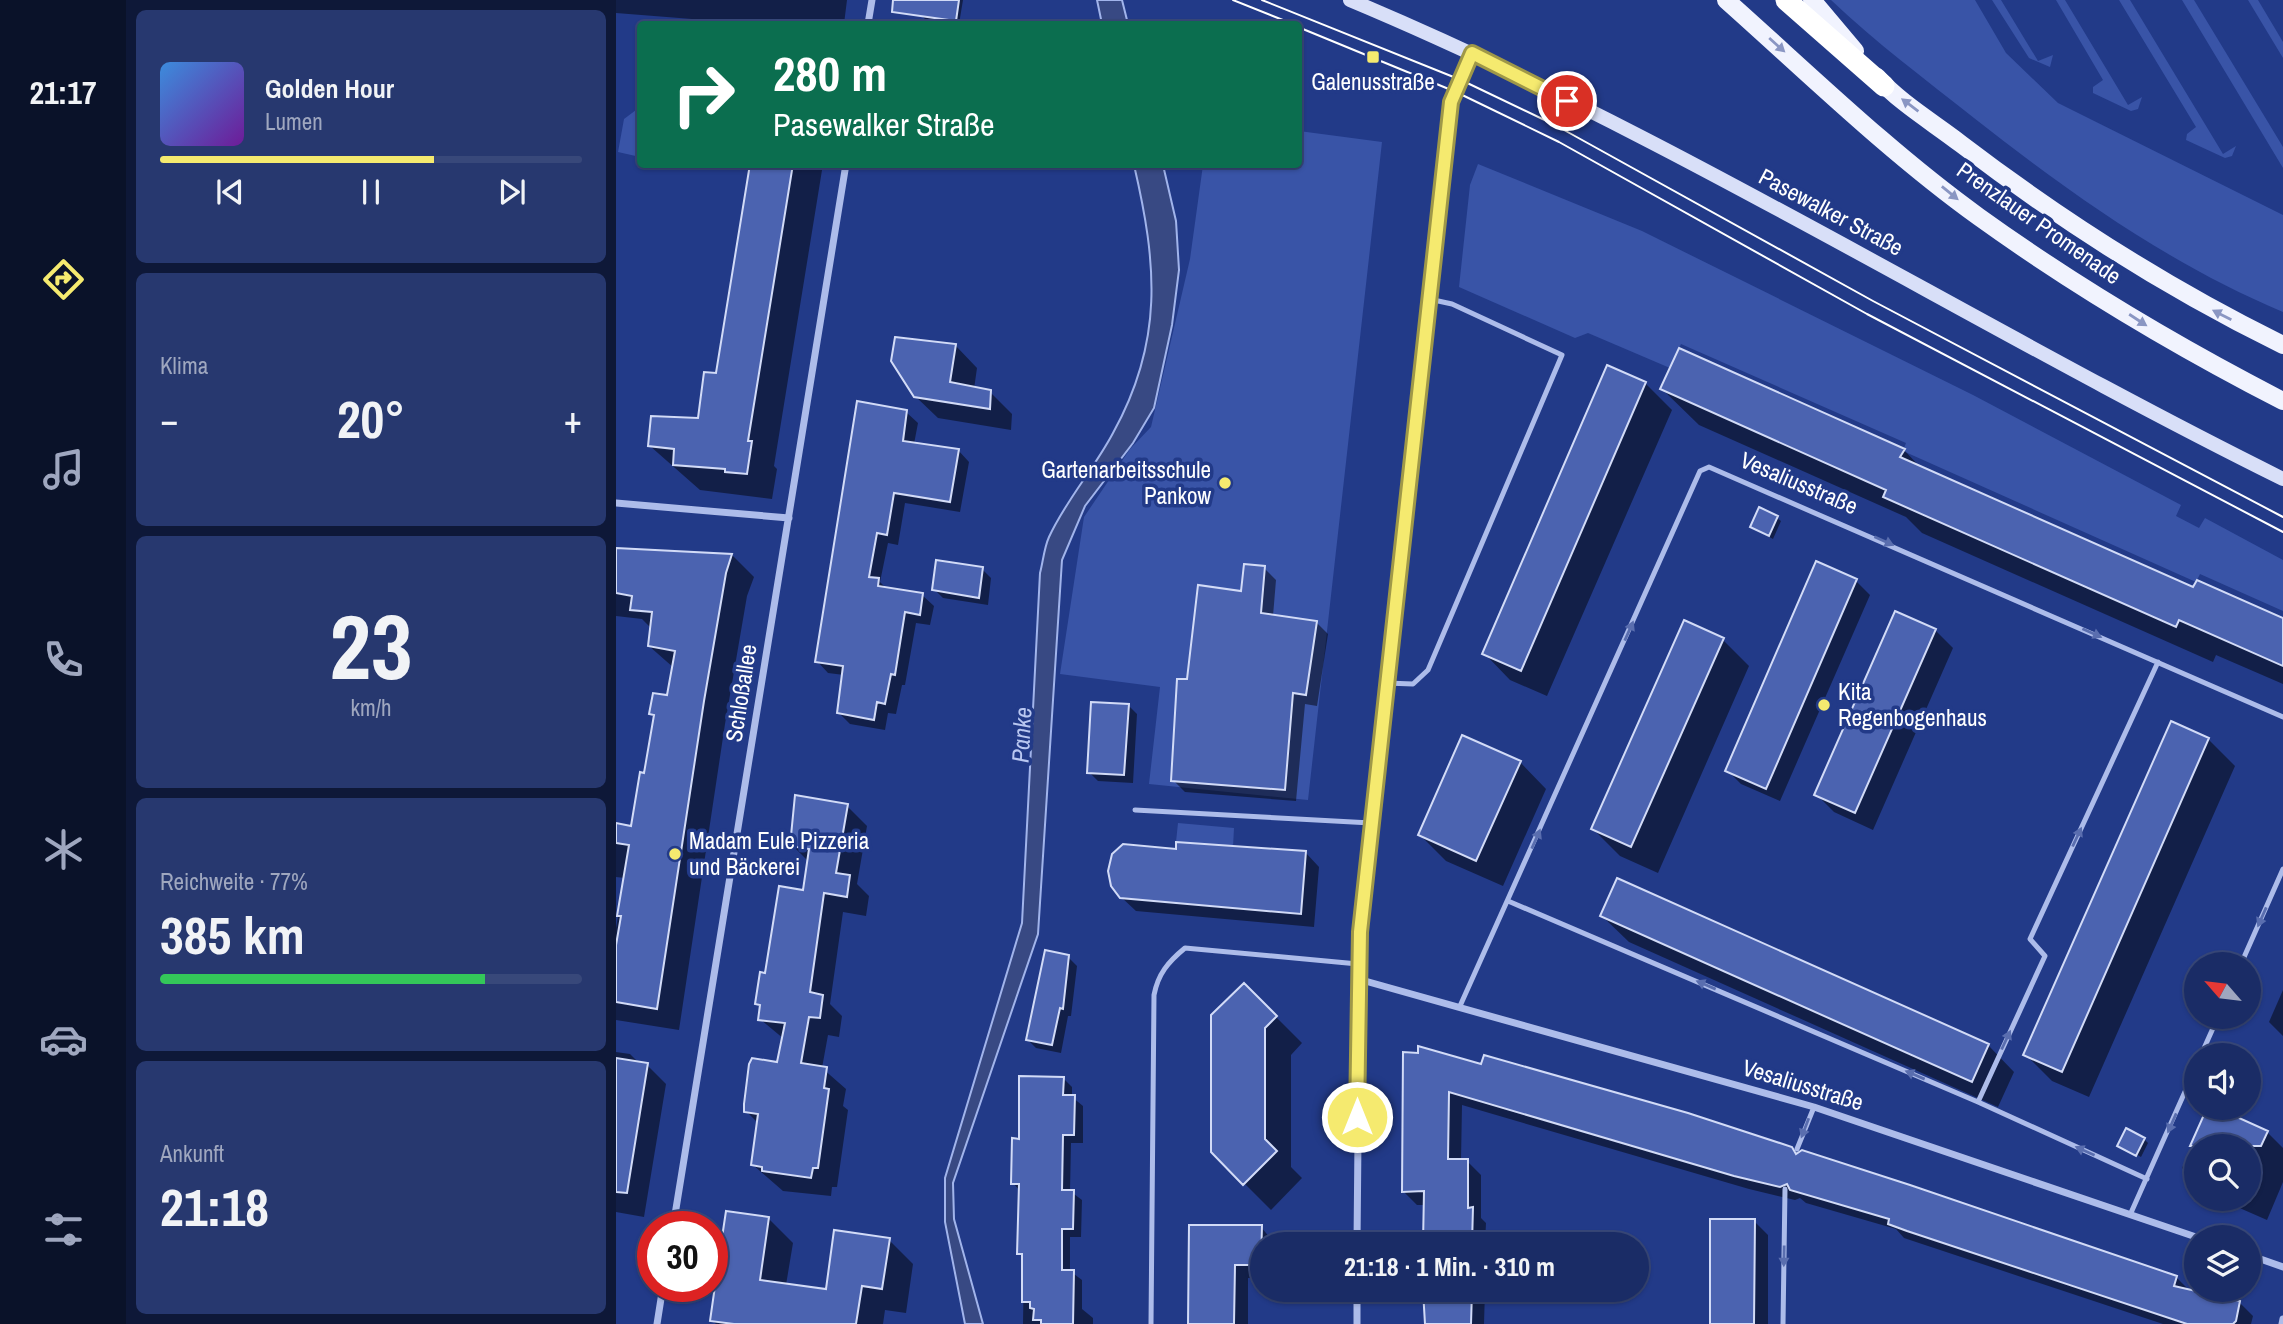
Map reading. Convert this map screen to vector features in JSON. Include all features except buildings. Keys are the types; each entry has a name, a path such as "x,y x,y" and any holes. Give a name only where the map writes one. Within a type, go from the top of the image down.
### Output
{"highway":[{"path":"1786,0 1884,86"}],"main road":[{"name":"Pasewalker Straße","path":"1350,0 1369,4 1472,53 1791,217 2283,479"},
{"name":"Prenzlauer Promenade","path":"1726,0 1856,116 1979,217 2192,355 2283,401"},
{"name":"Prenzlauer Promenade","path":"1812,0 1884,86 2004,176 2105,245 2212,310 2283,345"}],"street":[{"path":"868,21 872,0"},
{"path":"1357,1232 1358,979 1370,823 1451,102 1472,53"},
{"name":"Schloßallee","path":"676,1211 845,168"},
{"path":"616,503 789,518"},
{"name":"Vesaliusstraße","path":"1358,979 1814,1107 2184,1233"},
{"path":"2261,1259 2283,1267"},
{"path":"657,1324 660,1302"},
{"path":"1357,1302 1357,1324"},
{"path":"2282,1324 2283,1319"}],"lane":[{"path":"1385,683 1413,684 1428,670 1562,355 1452,304 1429,299"},
{"name":"Vesaliusstraße","path":"1460,1006 1700,471 1709,467 2283,717"},
{"path":"1978,1102 2045,956 2030,939 2158,662"},
{"path":"1135,810 1370,823"},
{"path":"2246,952 2283,869"},
{"name":"Vesaliusstraße","path":"1508,901 1978,1102 2147,1179"},
{"path":"1151,1324 1154,995 1157,978 1185,948 1359,964"},
{"path":"2130,1215 2184,1094"},
{"path":"1797,1149 1814,1107"},
{"path":"1783,1324 1785,1189"}],"shaded area":[{"path":"1097,0 1122,0 1127,21 1101,21"},
{"path":"1831,0 1975,0 2006,53 2058,103 2283,215 2283,312 2200,272 2084,200 1919,75"},
{"path":"1992,0 2001,0 2038,61 2053,55 2050,67 2029,58"},
{"path":"2056,0 2065,0 2128,105 2142,97 2138,109 2131,111 2093,93 2093,87 2103,80"},
{"path":"2119,0 2130,0 2223,154 2236,146 2232,156 2225,158 2186,140 2187,134 2196,127"},
{"path":"2182,0 2194,0 2283,147 2283,168"},
{"path":"2248,0 2258,0 2283,42 2283,58"},
{"path":"637,109 637,156 618,152 624,119"},
{"name":"Gartenarbeitsschule Pankow","path":"1302,131 1382,142 1308,800 1149,784 1160,687 1060,674 1084,517 1130,449 1151,427 1190,259 1203,168 1302,168"},
{"path":"1478,164 1642,231 1973,395 2181,505 2176,516 2199,528 2205,518 2283,560 2283,611 2200,574 2196,582 1903,451 1906,443 1681,344 1670,368 1588,333 1575,338 1459,287 1470,185"},
{"path":"1135,168 1164,168 1176,221 1179,270 1172,325 1154,408 1133,443 1085,506 1062,560 1038,934 953,1183 954,1219 983,1324 965,1324 945,1222 945,1178 1022,923 1040,573 1049,537 1113,433 1141,366 1151,302 1151,269"},
{"path":"1178,823 1234,828 1233,847 1176,842"}],"tram line":[{"path":"1233,0 1286,21"},
{"path":"1262,0 1461,80 1555,125 1873,301 2283,517"},
{"path":"1302,29 1456,92 1559,142 1867,314 2283,532"}],"place":[{"name":"Galenusstraße","path":"1373,57"},
{"name":"Gartenarbeitsschule Pankow","path":"1225,483"},
{"name":"Kita Regenbogenhaus","path":"1824,705"},
{"name":"Madam Eule Pizzeria und Bäckerei","path":"675,854"}],"route":[{"path":"1357,1117 1360,932 1370,823 1451,102 1472,53 1567,101"}],"water label":[{"name":"Panke","path":"1022,735"}]}
